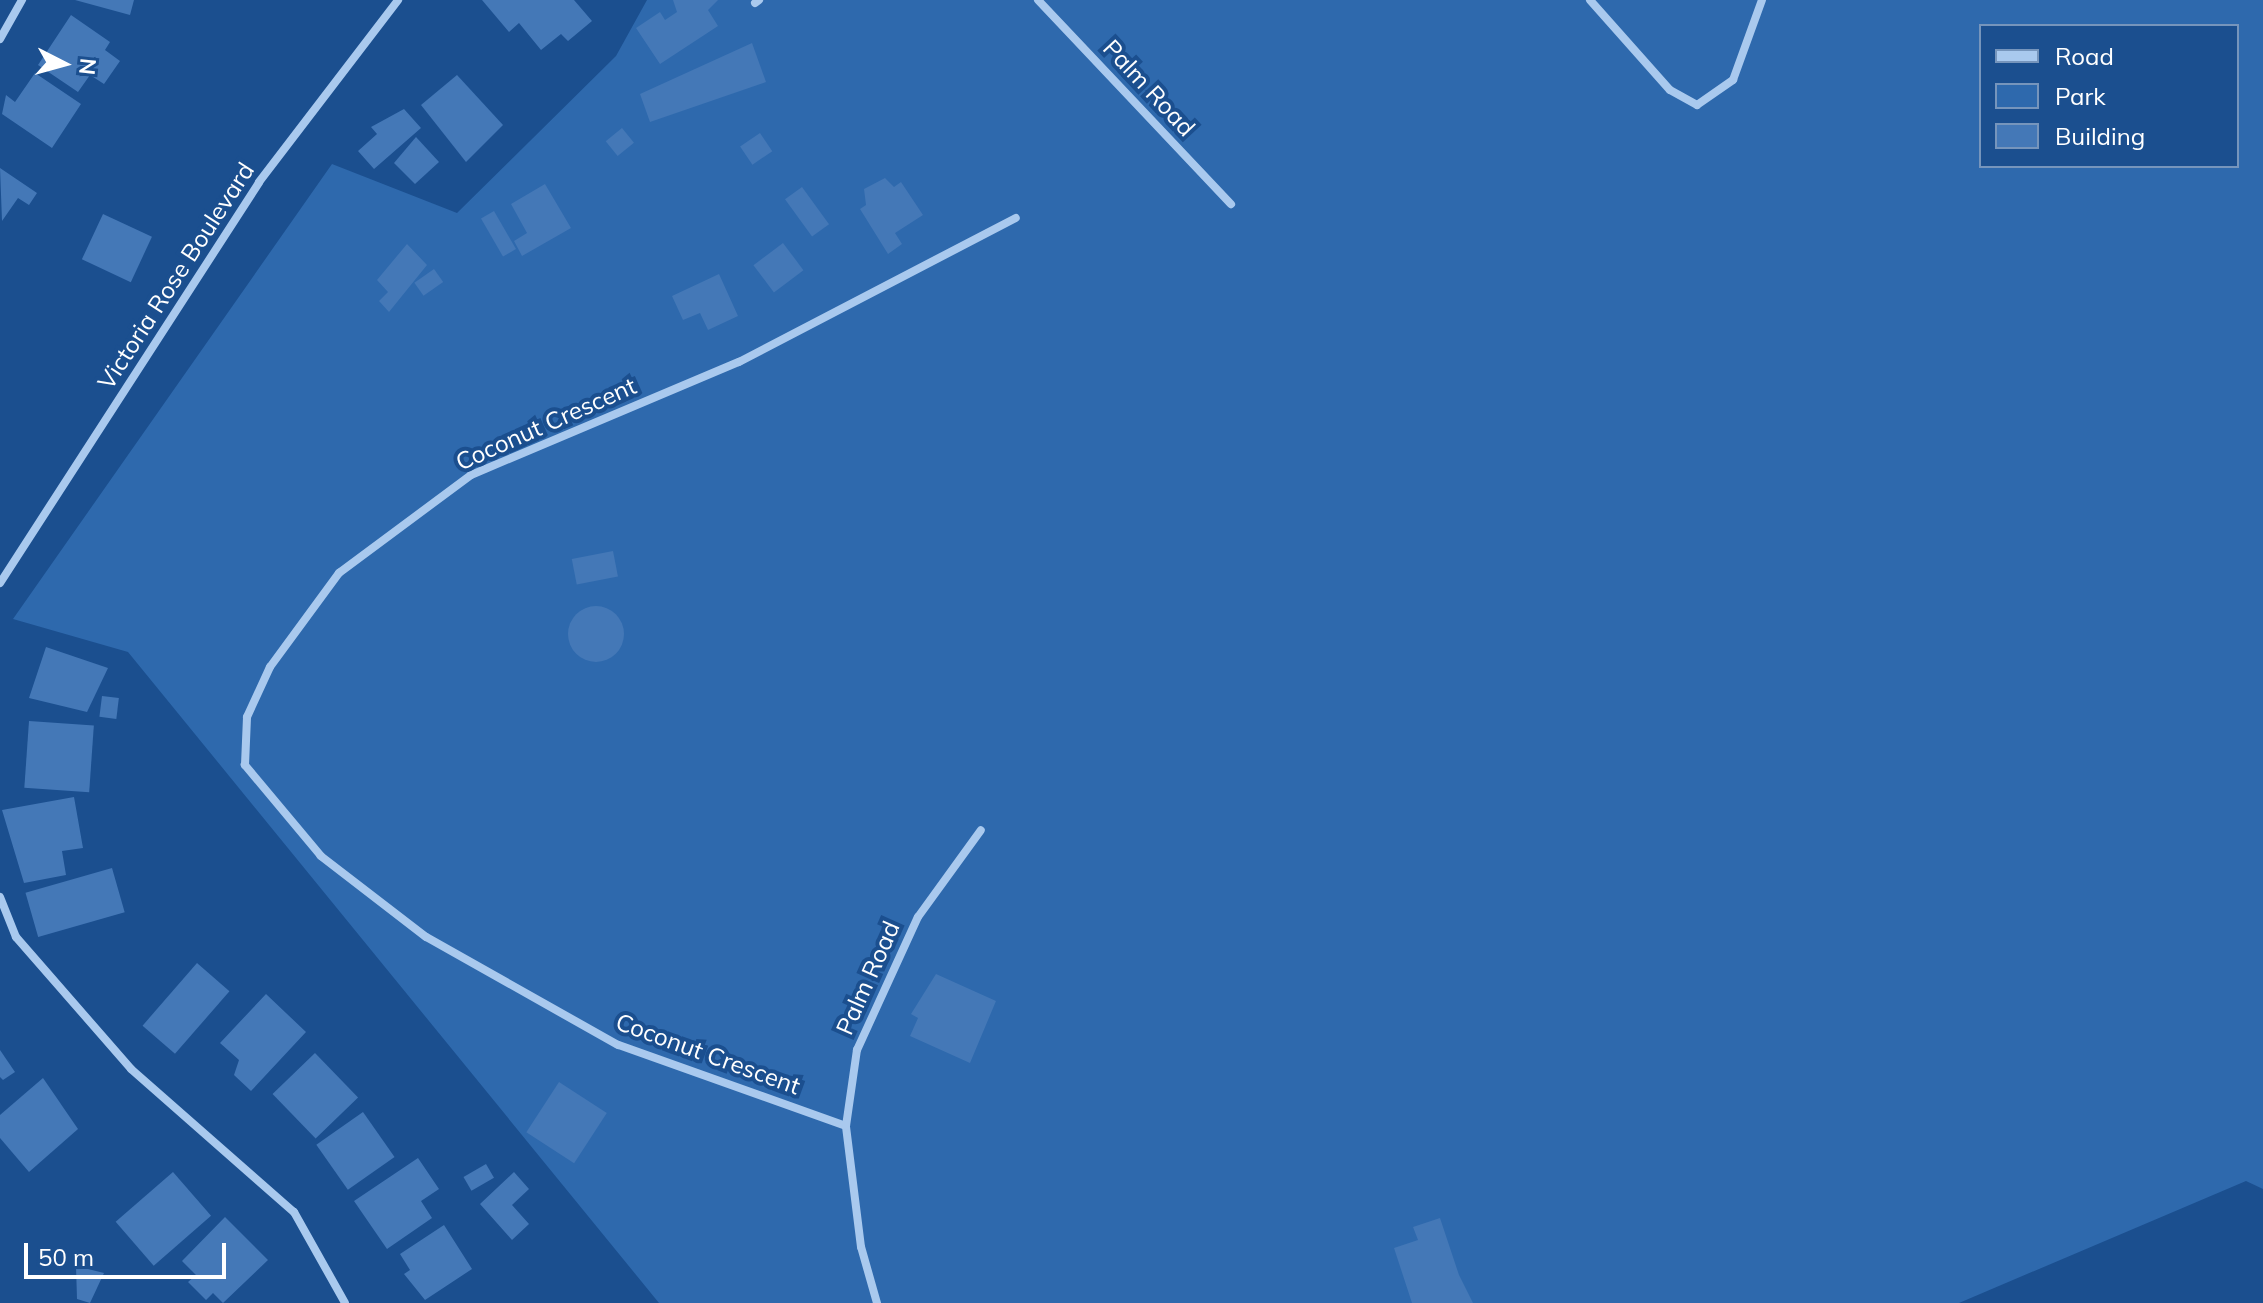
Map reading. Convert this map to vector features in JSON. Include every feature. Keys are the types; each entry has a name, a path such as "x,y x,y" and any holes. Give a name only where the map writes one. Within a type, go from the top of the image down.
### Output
{"street":[{"path":"0,39 22,0"},
{"name":"Victoria Rose Boulevard","path":"0,583 259,182 398,0"},
{"name":"Palm Road","path":"1038,0 1231,204"},
{"path":"1590,0 1670,90 1697,105 1733,80 1762,0"},
{"name":"Coconut Crescent","path":"846,1126 618,1045 426,937 321,856 245,765 247,717 270,667 339,573 471,475 739,362 1016,218"},
{"name":"Palm Road","path":"877,1303 861,1247 846,1126 857,1050 918,917 981,830"},
{"path":"0,897 16,937 131,1069 294,1212 345,1303"}],"green space":[{"path":"647,0 2263,0 2263,1189 2246,1181 1959,1303 659,1303 128,652 13,619 332,164 457,213 616,56"}],"building":[{"path":"75,0 134,0 130,15"},
{"path":"482,0 574,0 592,21 568,41 561,34 541,50 519,23 509,32"},
{"path":"673,0 718,0 708,10 718,26 660,64 636,28 660,12 665,20 677,12"},
{"path":"71,15 110,42 105,50 120,61 104,84 90,75 78,92 38,65"},
{"path":"752,43 766,82 650,122 640,94"},
{"path":"1130,68 1144,79 1138,87 1124,76"},
{"path":"35,73 81,104 52,148 2,114 6,95 15,102"},
{"path":"457,75 503,125 466,162 421,105"},
{"path":"404,109 421,128 374,169 358,151 377,134 371,127"},
{"path":"622,128 634,143 618,156 606,141"},
{"path":"760,133 772,151 752,165 740,146"},
{"path":"416,137 439,162 415,184 394,163"},
{"path":"0,168 37,193 29,205 18,198 2,221"},
{"path":"885,178 894,187 901,182 923,215 895,233 902,244 888,254 860,209 866,205 864,189"},
{"path":"545,184 571,228 522,256 514,241 527,233 511,204"},
{"path":"802,187 829,224 812,237 785,199"},
{"path":"494,211 516,249 503,257 481,218"},
{"path":"103,214 152,237 131,282 82,259"},
{"path":"783,243 803,270 774,292 753,265"},
{"path":"407,244 427,265 389,312 379,301 388,292 377,280"},
{"path":"434,269 443,282 424,296 414,283"},
{"path":"719,274 738,316 708,330 700,313 683,320 672,296"},
{"path":"613,551 618,577 577,585 572,559"},
{"path":"596,606 616,614 624,634 616,654 596,662 576,654 568,634 576,614"},
{"path":"46,647 108,668 87,712 29,698"},
{"path":"102,696 119,698 116,719 99,717"},
{"path":"29,721 94,726 89,792 24,788"},
{"path":"74,797 83,848 62,851 66,875 24,883 2,810"},
{"path":"112,868 125,912 38,937 25,893"},
{"path":"197,963 229,991 175,1054 143,1026"},
{"path":"936,974 996,1001 970,1063 910,1036 918,1018 911,1014"},
{"path":"266,994 306,1032 251,1091 234,1075 239,1060 220,1043"},
{"path":"0,1050 15,1072 3,1080 0,1077"},
{"path":"315,1053 358,1098 316,1139 273,1094"},
{"path":"43,1078 78,1129 29,1172 0,1138 0,1115"},
{"path":"559,1082 607,1113 574,1163 526,1132"},
{"path":"363,1112 395,1157 348,1190 316,1145"},
{"path":"418,1158 439,1189 421,1201 432,1218 387,1249 354,1201"},
{"path":"486,1164 494,1178 471,1191 463,1177"},
{"path":"173,1172 211,1216 154,1266 116,1222"},
{"path":"514,1172 529,1189 512,1205 529,1224 512,1240 480,1204"},
{"path":"225,1217 268,1260 223,1303 213,1293 206,1300 188,1282 196,1275 182,1261"},
{"path":"1440,1218 1459,1275 1473,1303 1412,1303 1394,1248 1418,1240 1413,1227"},
{"path":"444,1225 472,1269 425,1300 404,1274 410,1270 400,1254"},
{"path":"76,1266 104,1273 90,1303 77,1299"}]}
